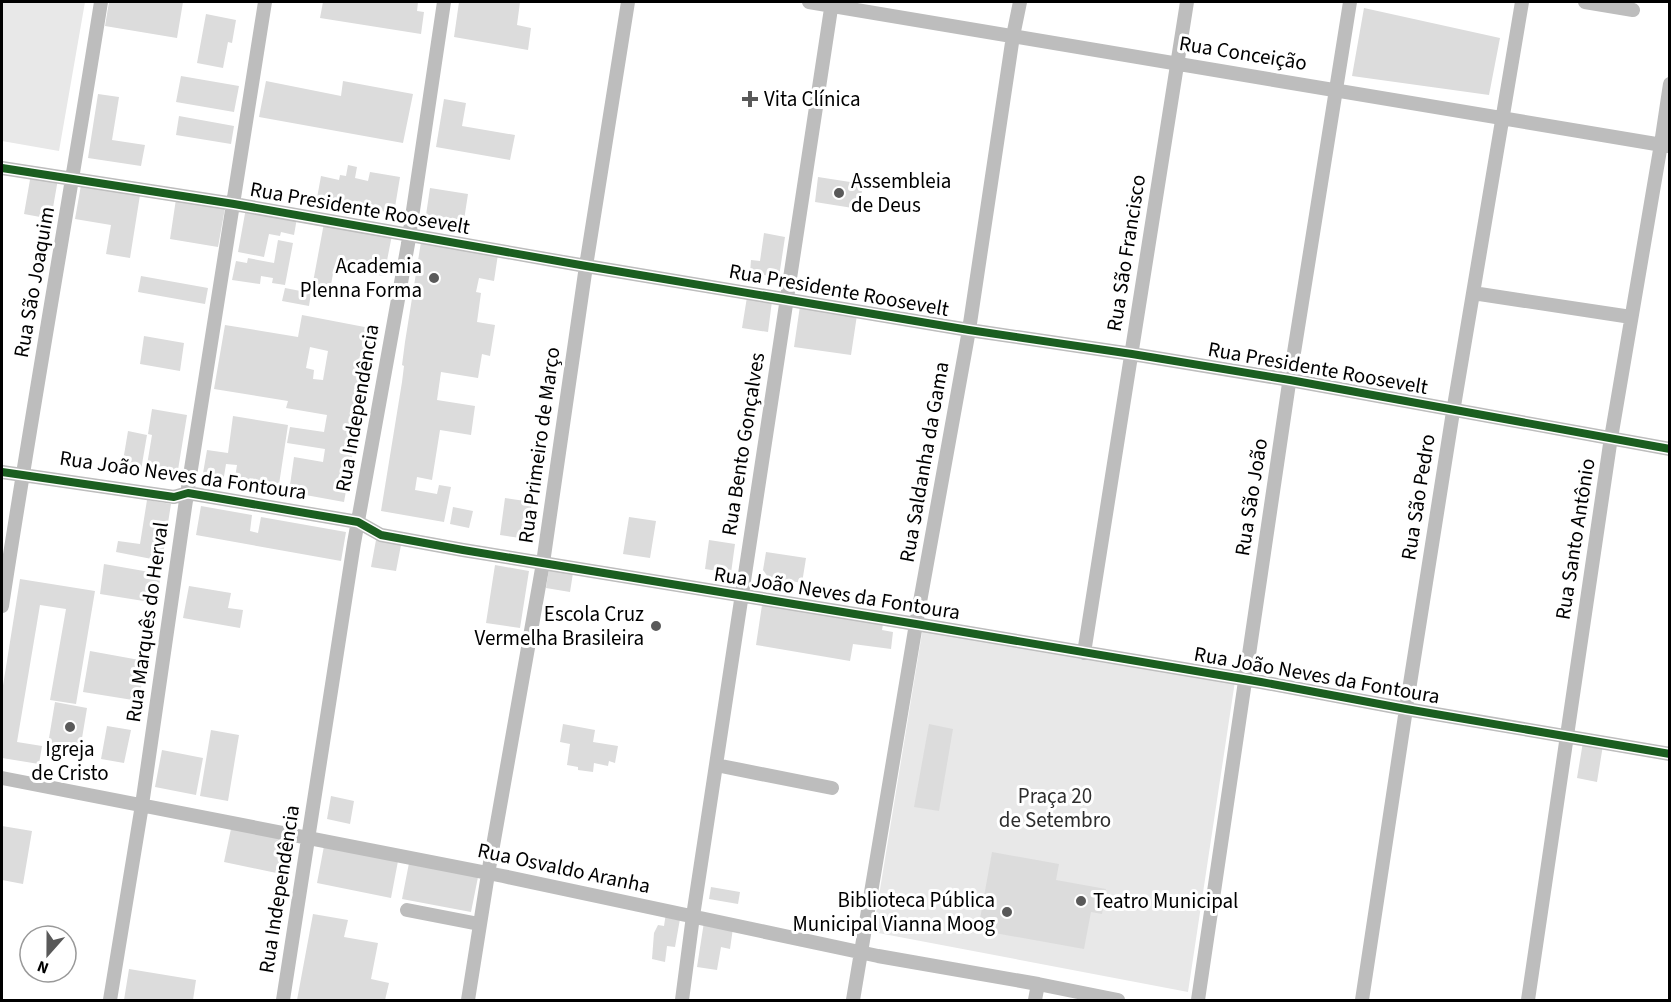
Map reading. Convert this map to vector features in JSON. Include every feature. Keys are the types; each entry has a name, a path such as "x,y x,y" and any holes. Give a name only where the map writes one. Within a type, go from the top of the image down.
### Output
{"street":[{"name":"Rua São Joaquim","path":"2,606 101,2"},
{"name":"Rua Marquês do Herval","path":"110,1000 266,2"},
{"name":"Rua Independência","path":"283,1000 358,522 409,235 444,2"},
{"name":"Rua Primeiro de Março","path":"468,1000 479,924 543,563 586,266 628,2"},
{"name":"Rua Conceição","path":"810,2 1665,145"},
{"name":"Rua Saldanha da Gama","path":"853,1000 916,624 969,330 1020,2"},
{"name":"Rua São Francisco","path":"1084,653 1187,2"},
{"name":"Rua São João","path":"1198,1000 1290,380 1350,2"},
{"name":"Rua São Pedro","path":"1362,1000 1453,410 1522,2"},
{"path":"1585,2 1634,10"},
{"name":"Rua Bento Gonçalves","path":"682,1000 832,4"},
{"name":"Rua Santo Antônio","path":"1528,1000 1611,439 1665,145 1670,84"},
{"name":"Rua Presidente Roosevelt","path":"2,168 234,204 786,300 1290,380 1670,449"},
{"path":"1473,293 1632,317"},
{"name":"Rua João Neves da Fontoura","path":"2,472 174,497 188,493 358,522 381,535 463,550 742,594 1670,754"},
{"path":"716,765 832,788"},
{"name":"Rua Osvaldo Aranha","path":"2,778 309,837 860,952 1118,1000"},
{"path":"407,910 479,924"},
{"path":"1035,1000 1038,984"}],"green space":[{"path":"2,2 85,2 59,151 2,141"},
{"name":"Praça 20 de Setembro","path":"923,627 1235,681 1188,992 873,932"}],"building":[{"path":"109,2 183,2 177,38 105,26"},
{"path":"323,2 418,2 417,11 424,12 421,34 320,18"},
{"path":"459,2 520,2 517,25 531,28 528,50 454,37"},
{"path":"1364,8 1500,38 1489,95 1352,76"},
{"path":"206,14 236,20 232,43 228,42 223,68 197,63"},
{"path":"181,76 239,86 234,112 176,102"},
{"path":"266,81 341,96 343,81 413,94 403,143 259,117"},
{"path":"98,94 119,97 112,140 145,145 141,166 88,158"},
{"path":"444,99 466,103 462,126 515,135 510,160 436,147"},
{"path":"179,116 234,126 231,144 176,135"},
{"path":"348,165 357,167 355,178 368,181 370,172 400,177 395,207 386,212 317,198 321,176 339,180 340,175 346,176"},
{"path":"31,174 58,179 51,219 24,214"},
{"name":"Assembleia de Deus","path":"818,177 863,184 859,209 815,202"},
{"path":"81,185 140,195 130,258 106,254 111,225 75,219"},
{"path":"430,188 468,194 464,220 426,215"},
{"path":"176,199 225,208 218,247 170,239"},
{"path":"246,208 297,218 294,235 281,232 280,236 269,234 264,257 238,252"},
{"path":"324,223 392,235 384,276 334,268 329,296 311,293"},
{"path":"764,233 785,237 779,277 750,273 751,260 760,261"},
{"path":"278,240 293,243 285,285 272,283 273,278 261,276 260,284 232,280 236,261 247,263 248,258 274,263"},
{"path":"421,242 498,254 494,281 479,278 476,292 481,293 477,322 495,325 490,356 482,354 478,378 441,372 437,400 475,406 471,435 440,430 432,480 417,477 415,490 437,494 439,485 451,487 444,522 381,511"},
{"path":"141,276 208,288 205,304 138,292"},
{"path":"285,288 311,293 309,306 282,301"},
{"path":"747,297 772,301 768,332 742,328"},
{"path":"800,306 857,315 851,355 794,347"},
{"path":"302,315 375,329 344,502 289,492 294,457 323,462 325,449 287,443 290,427 324,432 327,415 286,408 288,401 214,389 225,325 298,337","holes":["310,347 328,351 323,380 313,379 314,370 306,368"]},
{"path":"144,336 184,343 180,371 140,364"},
{"path":"152,409 187,415 177,476 146,471 152,435 148,434"},
{"path":"233,416 288,425 278,491 234,484 237,465 226,464 223,482 202,479 207,450 228,453"},
{"path":"128,431 147,435 141,470 122,467"},
{"path":"505,498 532,502 527,539 500,535"},
{"path":"147,500 171,504 162,561 116,552 118,541 140,544"},
{"path":"201,506 252,515 250,531 258,533 261,517 346,532 341,561 196,535"},
{"path":"453,507 473,511 469,528 450,524"},
{"path":"629,517 656,521 650,558 623,554"},
{"path":"376,540 401,545 396,571 371,567"},
{"path":"709,540 735,544 731,573 705,569"},
{"path":"766,552 806,558 802,583 768,577 763,570"},
{"path":"104,564 161,574 156,603 100,594"},
{"path":"495,565 529,571 520,628 486,623"},
{"path":"549,569 573,573 570,592 546,588"},
{"path":"20,579 95,591 76,704 50,700 66,609 40,605 17,742 42,746 39,764 2,758 2,692"},
{"path":"189,586 231,593 228,608 243,610 240,628 183,618"},
{"path":"762,605 883,624 882,630 893,632 891,649 853,644 850,661 756,645"},
{"path":"90,651 145,661 139,701 83,692"},
{"path":"55,702 87,708 79,756 47,750"},
{"path":"563,724 595,730 593,742 618,746 615,763 609,761 608,766 594,763 593,772 578,770 578,767 567,765 570,744 560,742"},
{"path":"929,724 953,729 939,811 914,807"},
{"path":"107,726 131,730 124,763 101,759"},
{"path":"211,730 239,735 228,801 200,796"},
{"path":"1583,742 1603,745 1597,782 1577,778"},
{"path":"162,750 203,758 196,795 155,787"},
{"path":"331,796 354,801 350,824 327,819"},
{"path":"232,824 281,834 292,844 286,875 224,862"},
{"path":"2,826 32,831 23,884 2,880"},
{"path":"324,846 398,861 391,898 317,883"},
{"path":"992,852 1059,864 1056,880 1106,889 1102,914 1091,912 1084,949 978,930"},
{"path":"409,863 478,877 471,912 402,899"},
{"path":"711,887 740,892 738,904 709,899"},
{"path":"666,913 680,919 675,947 667,946 665,962 652,959 654,933 658,925 664,926"},
{"path":"313,914 348,920 344,937 378,943 371,979 389,983 385,1000 297,1000"},
{"path":"704,922 733,928 730,949 721,947 717,970 697,967"},
{"path":"129,969 196,980 193,1000 124,1000"}],"cycle path":[{"path":"2,168 234,204 969,330 1290,380 1670,449"},
{"path":"2,472 174,497 188,493 358,522 381,535 463,550 1261,682 1670,754"}],"place":[{"name":"Vita Clínica","path":"750,99"},
{"name":"Assembleia de Deus","path":"839,193"},
{"name":"Academia Plenna Forma","path":"434,278"},
{"name":"Escola Cruz Vermelha Brasileira","path":"656,626"},
{"name":"Igreja de Cristo","path":"70,727"},
{"name":"Teatro Municipal","path":"1081,901"},
{"name":"Biblioteca Pública Municipal Vianna Moog","path":"1007,912"}]}
